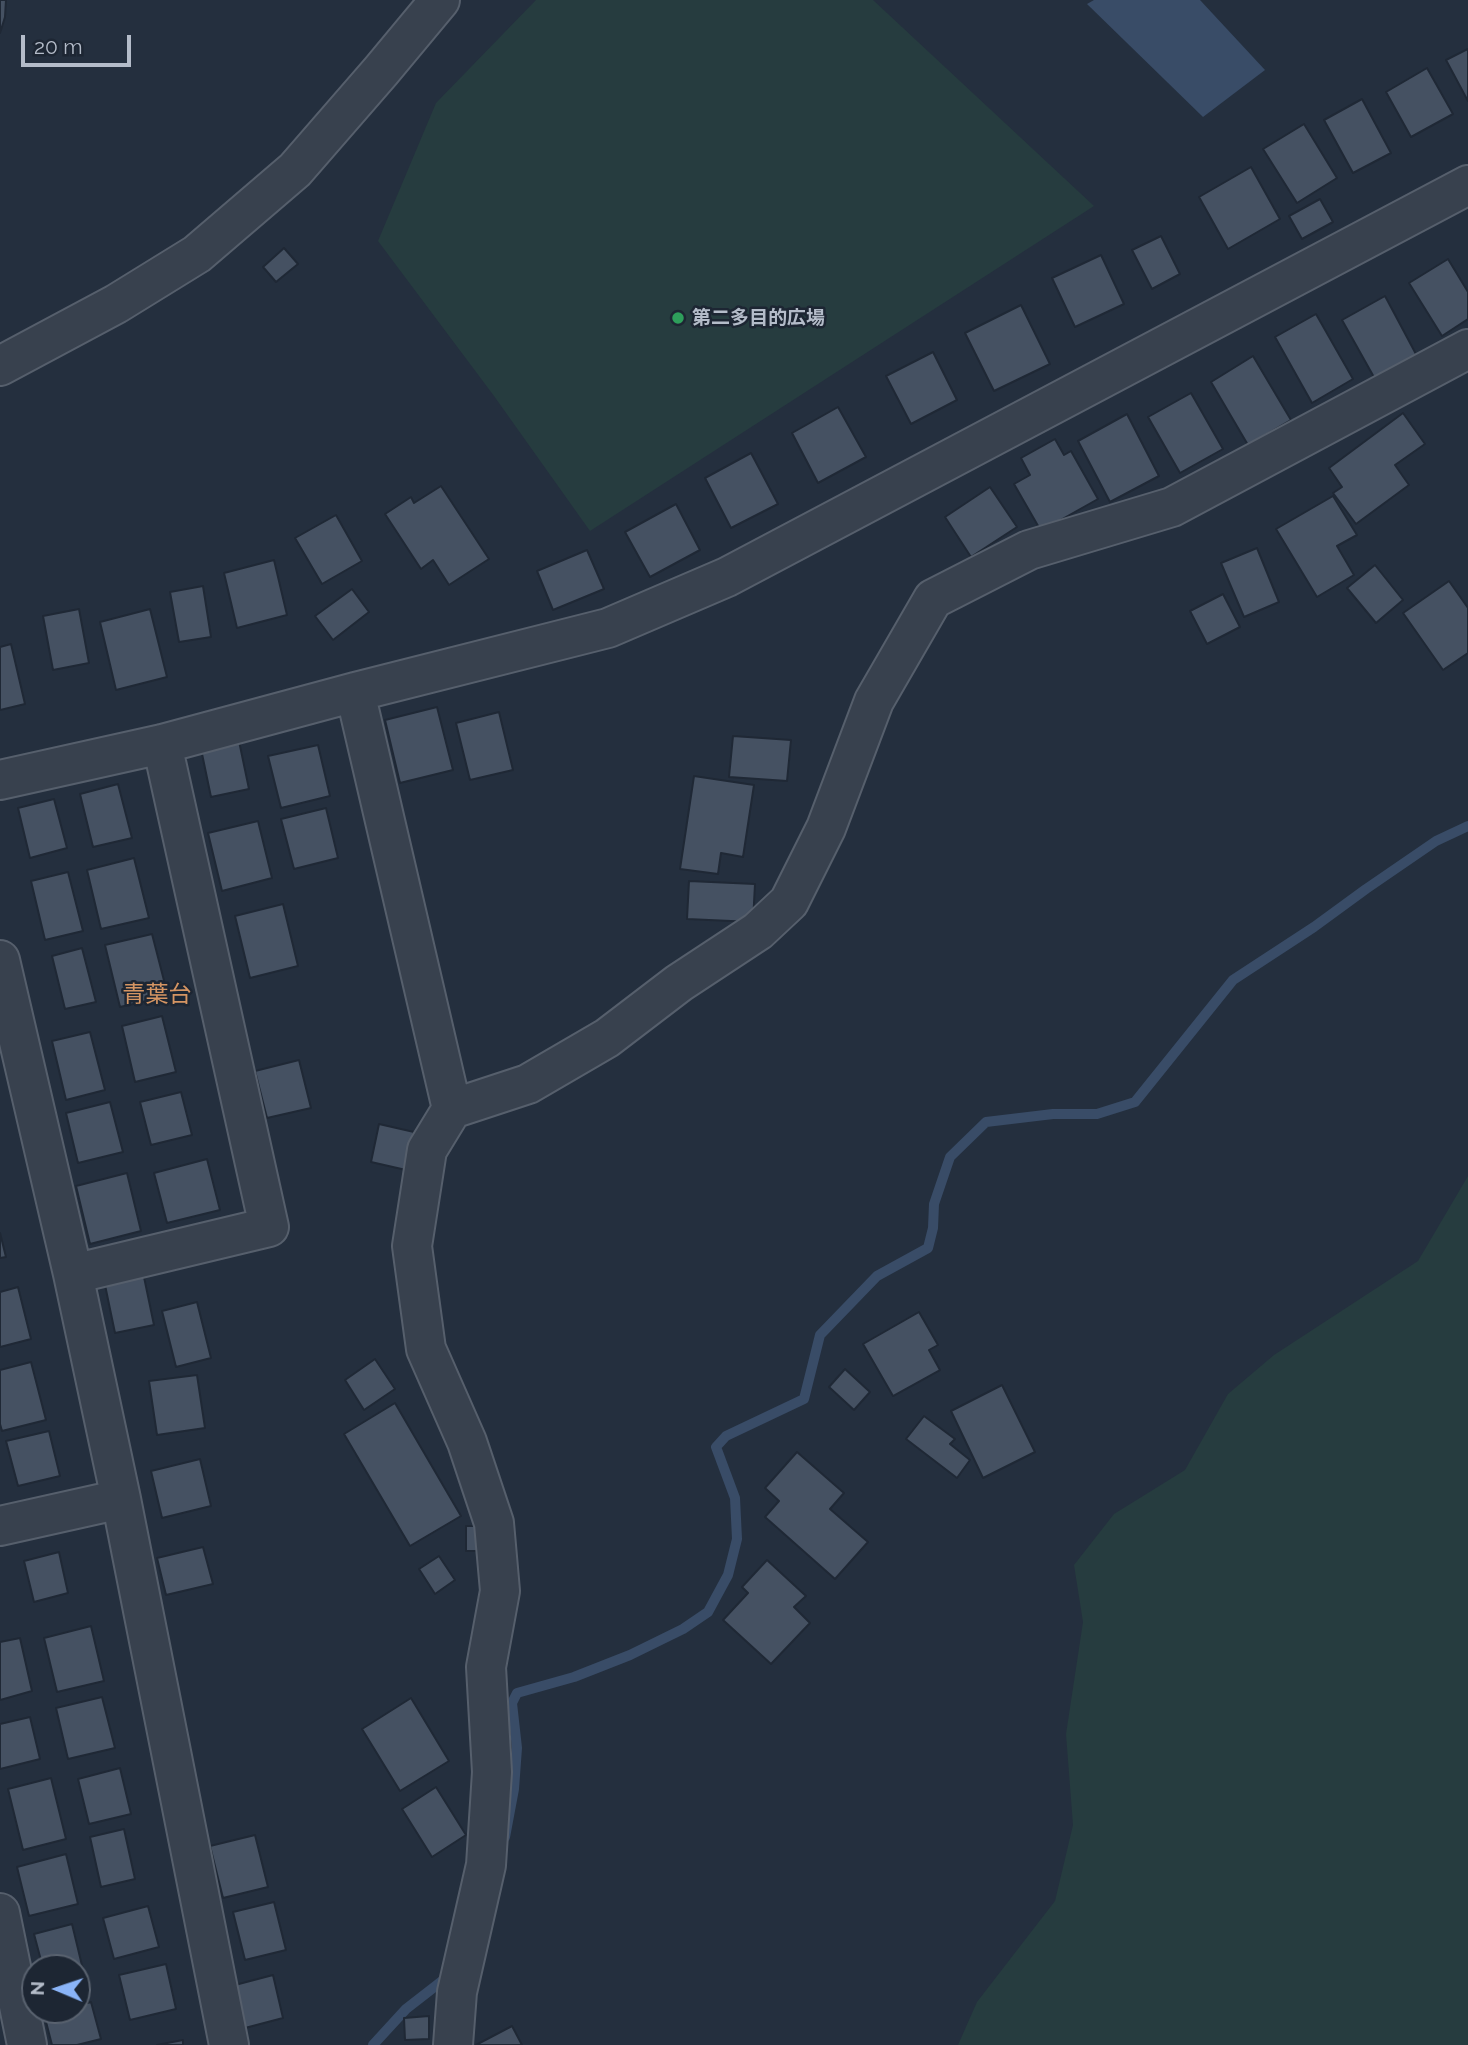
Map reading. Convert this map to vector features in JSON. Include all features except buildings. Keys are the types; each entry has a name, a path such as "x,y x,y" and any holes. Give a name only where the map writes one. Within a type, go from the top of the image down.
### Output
{"street":[{"path":"0,366 116,304 197,254 295,170 440,0"},
{"path":"0,780 162,744 608,628 727,577 1468,185"},
{"path":"453,2045 457,1993 486,1865 492,1772 486,1667 500,1591 494,1523 467,1442 426,1349 412,1246 427,1150 452,1109 528,1084 607,1038 679,983 758,931 789,902 826,828 874,701 933,599 1029,550 1172,507 1468,349"},
{"path":"355,692 452,1109"},
{"path":"73,1274 269,1227 162,744"},
{"path":"0,960 73,1274 121,1499 229,2045"},
{"path":"0,1526 121,1499"},
{"path":"0,1913 27,2045"}],"green space":[{"name":"第二多目的広場","path":"536,0 873,0 1094,206 590,531 494,396 378,241 436,103"},
{"path":"1468,1176 1468,2045 958,2045 977,2002 1055,1901 1073,1825 1066,1734 1083,1622 1074,1565 1114,1514 1185,1470 1228,1394 1274,1355 1418,1261"}],"water":[{"path":"1094,0 1200,0 1265,70 1203,117 1087,4"}],"waterway":[{"path":"505,1837 514,1789 517,1748 512,1703 517,1693 574,1677 630,1655 683,1629 708,1612 728,1575 737,1539 735,1498 716,1447 726,1436 804,1399 820,1335 877,1276 928,1248 933,1228 934,1204 950,1157 986,1122 1053,1114 1097,1114 1135,1102 1233,980 1436,841 1468,826"},
{"path":"373,2045 406,2009 452,1975"}],"place":[{"name":"第二多目的広場","path":"678,318"}],"district":[{"name":"青葉台","path":"157,995"}]}
